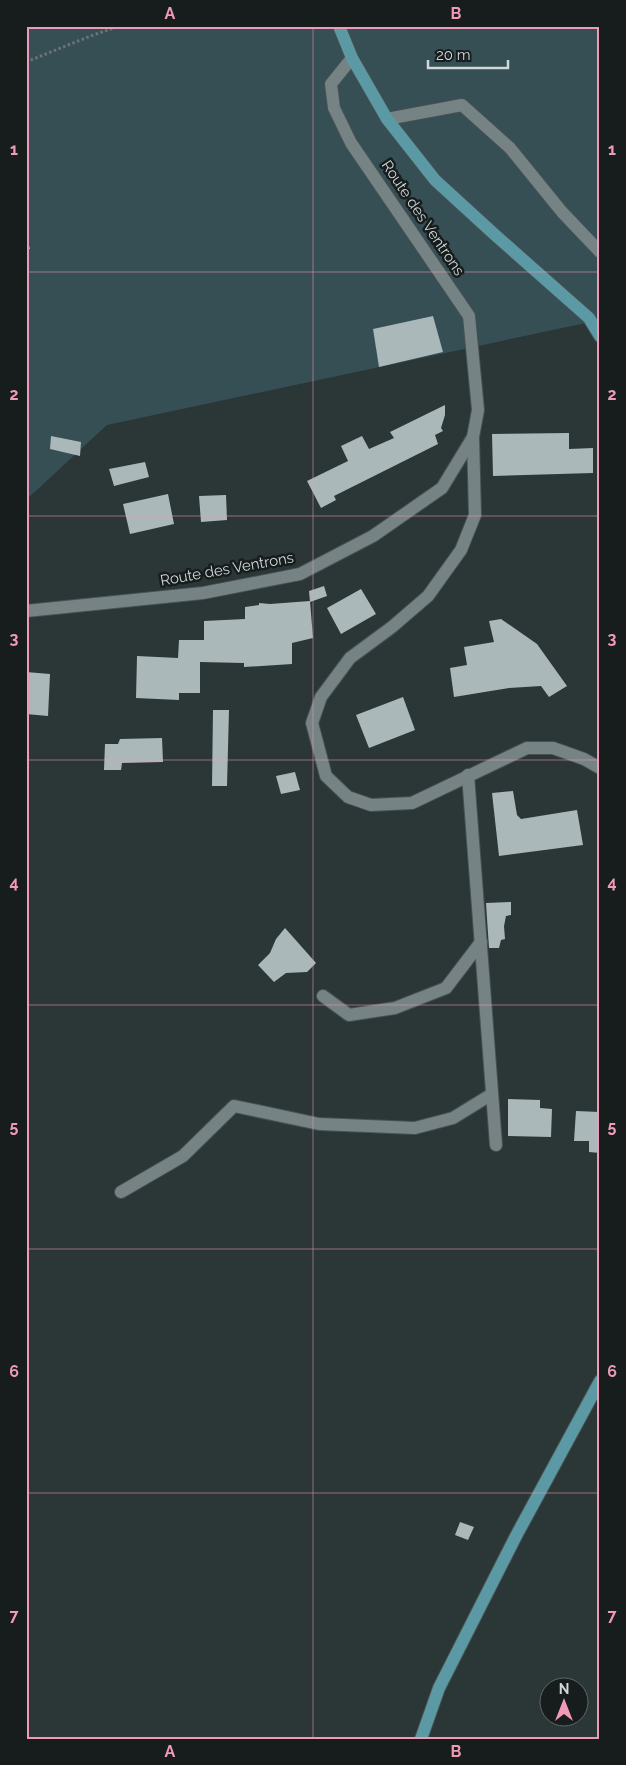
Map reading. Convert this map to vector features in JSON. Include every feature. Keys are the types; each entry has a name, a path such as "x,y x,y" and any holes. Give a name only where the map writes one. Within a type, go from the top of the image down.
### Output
{"main road":[{"path":"339,26 352,58 387,119 435,180 589,318 600,336"},
{"path":"422,1739 439,1688 516,1536 600,1381"}],"street":[{"name":"Route des Ventrons","path":"352,58 331,84 334,108 351,142 470,316 478,410 473,438 475,516 461,550 428,596 392,628 350,658 320,697 312,723 326,776 348,797 371,805 412,803 527,748 553,748 584,759 600,768"},
{"path":"387,119 462,105 510,148 562,212 600,252"},
{"name":"Route des Ventrons","path":"26,611 203,593 300,574 372,536 442,488 473,438"},
{"path":"468,775 496,1145"},
{"path":"323,996 349,1015 395,1008 446,988 481,942"},
{"path":"121,1192 183,1156 234,1106 319,1124 415,1128 453,1118 492,1094"}],"path":[{"path":"26,62 119,26"}],"shaded area":[{"path":"26,26 600,26 600,320 107,425 26,500"}],"building":[{"path":"26,235 30,249 26,250"},
{"path":"433,316 443,352 379,367 373,329"},
{"path":"445,405 445,415 441,428 443,431 435,435 438,444 334,496 336,500 321,508 307,481 348,461 341,446 362,436 369,449 394,438 390,432"},
{"path":"569,433 569,449 593,448 593,473 493,476 492,434"},
{"path":"51,436 81,442 80,456 50,449"},
{"path":"145,462 149,477 114,486 109,469"},
{"path":"168,494 174,524 130,534 123,504"},
{"path":"226,495 227,520 201,522 199,496"},
{"path":"324,586 327,596 310,602 309,591"},
{"path":"361,589 376,614 341,634 327,608"},
{"path":"310,601 313,638 292,643 292,664 244,667 244,663 200,662 200,693 179,693 179,700 136,698 137,656 178,658 179,640 204,640 204,621 245,619 245,607 259,605 259,603"},
{"path":"501,619 537,644 567,686 549,697 541,686 509,688 454,697 450,668 467,665 464,647 494,642 489,621"},
{"path":"26,672 50,674 48,716 26,714"},
{"path":"403,697 415,730 369,748 356,715"},
{"path":"213,710 229,710 227,786 212,786"},
{"path":"162,738 163,762 122,763 121,770 104,770 105,744 118,744 120,739"},
{"path":"295,772 300,790 281,794 276,776"},
{"path":"513,791 517,815 521,819 577,810 583,845 499,856 492,793"},
{"path":"511,902 511,915 506,916 504,926 505,939 501,940 499,948 489,948 486,903"},
{"path":"285,928 316,963 307,972 286,973 274,982 258,965 270,953 276,939"},
{"path":"508,1099 540,1100 540,1108 552,1109 551,1137 508,1136"},
{"path":"576,1111 600,1112 600,1153 589,1152 589,1141 574,1141"},
{"path":"460,1522 474,1527 468,1540 455,1535"}]}
